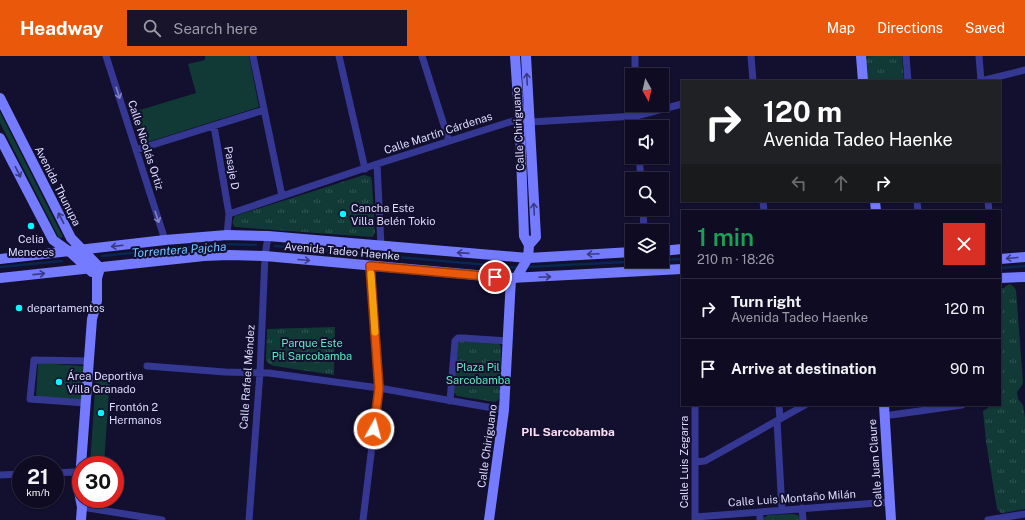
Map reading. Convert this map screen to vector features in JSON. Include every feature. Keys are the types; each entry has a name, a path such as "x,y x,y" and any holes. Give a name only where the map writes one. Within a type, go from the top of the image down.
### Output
{"main road":[{"name":"Calle Chiriguano","path":"489,520 504,410 508,341 520,270 529,245 536,237 525,121 515,56"},
{"name":"Calle Chiriguano","path":"525,121 526,56"},
{"path":"861,56 863,80"},
{"name":"Avenida Thunupa","path":"0,98 71,238 100,268"},
{"path":"0,138 53,240 70,252 97,278"},
{"name":"Avenida Tadeo Haenke","path":"0,259 165,240 227,235 381,246 520,270 625,253"},
{"path":"669,250 681,249"},
{"name":"Avenida Tadeo Haenke","path":"0,278 204,256 265,254 370,266 520,270 681,269"},
{"path":"1001,259 1025,257"},
{"path":"82,456 92,319 97,301 97,278 100,268"},
{"path":"1001,278 1025,277"},
{"name":"Calle Juan Claure","path":"884,406 891,520"},
{"path":"81,520 82,508"}],"street":[{"name":"Calle Nicolás Ortiz","path":"106,56 165,240"},
{"path":"253,56 282,196"},
{"path":"339,56 365,169"},
{"path":"422,56 449,141"},
{"path":"635,56 635,68"},
{"path":"751,56 753,80"},
{"path":"906,56 908,80"},
{"path":"979,56 981,80"},
{"path":"985,80 1025,70"},
{"name":"Calle Martín Cárdenas","path":"229,214 376,164 512,121 636,116 681,104"},
{"path":"136,150 264,110"},
{"path":"636,112 636,120"},
{"name":"Pasaje D","path":"214,126 229,214"},
{"path":"376,164 381,246"},
{"path":"227,235 229,214"},
{"name":"Calle Rafael Méndez","path":"249,520 260,372 267,238"},
{"path":"363,520 379,388 370,266"},
{"path":"450,401 455,340 458,338 463,338 508,341"},
{"path":"86,403 30,399 34,360 89,361"},
{"path":"147,366 225,372 269,373 379,388 504,410"},
{"name":"Calle Luis Zegarra","path":"695,518 696,406"},
{"path":"779,406 778,420 782,510"},
{"path":"695,462 705,461 803,406"},
{"path":"884,416 955,406"},
{"path":"0,475 12,474"},
{"name":"Calle Luis Montaño Milán","path":"695,518 802,508 890,502"},
{"path":"88,508 162,520"},
{"path":"802,508 803,520"},
{"path":"760,512 760,520"},
{"path":"988,520 1025,514"}],"green space":[{"path":"205,56 249,56 259,107 142,144 130,113 196,93 188,64 205,60"},
{"path":"864,56 902,56 904,80 866,80"},
{"path":"0,112 63,237 59,238 0,123"},
{"path":"364,175 371,177 372,182 375,233 372,237 235,227 233,225 235,216"},
{"path":"1010,284 1016,290 1023,383 1017,392 1018,399 1023,405 1025,418 1025,509 1001,513 997,509 986,441 983,411 989,406 1001,406 1001,288"},
{"name":"Parque Este Pil Sarcobamba","path":"335,327 334,375 274,366 269,364 266,360 267,329"},
{"name":"Plaza Pil Sarcobamba","path":"460,341 498,342 500,345 500,397 495,402 457,396 455,394 458,344"},
{"name":"Área Deportiva Villa Granado","path":"38,363 83,366 81,401 36,398"},
{"name":"Frontón 2 Hermanos","path":"96,375 110,376 105,456 91,456"},
{"path":"768,515 798,515 800,520 763,520"}],"waterway":[{"name":"Torrentera Pajcha","path":"102,256 224,244 256,245"},
{"name":"Torrentera Pajcha","path":"275,246 520,268"},
{"name":"Torrentera Pajcha","path":"669,260 681,259"},
{"name":"Torrentera Pajcha","path":"0,267 62,261"},
{"name":"Torrentera Pajcha","path":"527,267 625,262"},
{"name":"Torrentera Pajcha","path":"1001,268 1025,266"}],"slow traffic":[{"path":"371,274 375,332"}],"place":[{"name":"Cancha Este Villa Belén Tokio","path":"343,214"},
{"name":"Celia Meneces","path":"31,226"},
{"name":"departamentos","path":"19,308"},
{"name":"Área Deportiva Villa Granado","path":"59,382"},
{"name":"Frontón 2 Hermanos","path":"101,413"}],"district":[{"name":"PIL Sarcobamba","path":"568,432"}],"route":[{"path":"374,429 379,388 370,266 495,277"}]}
